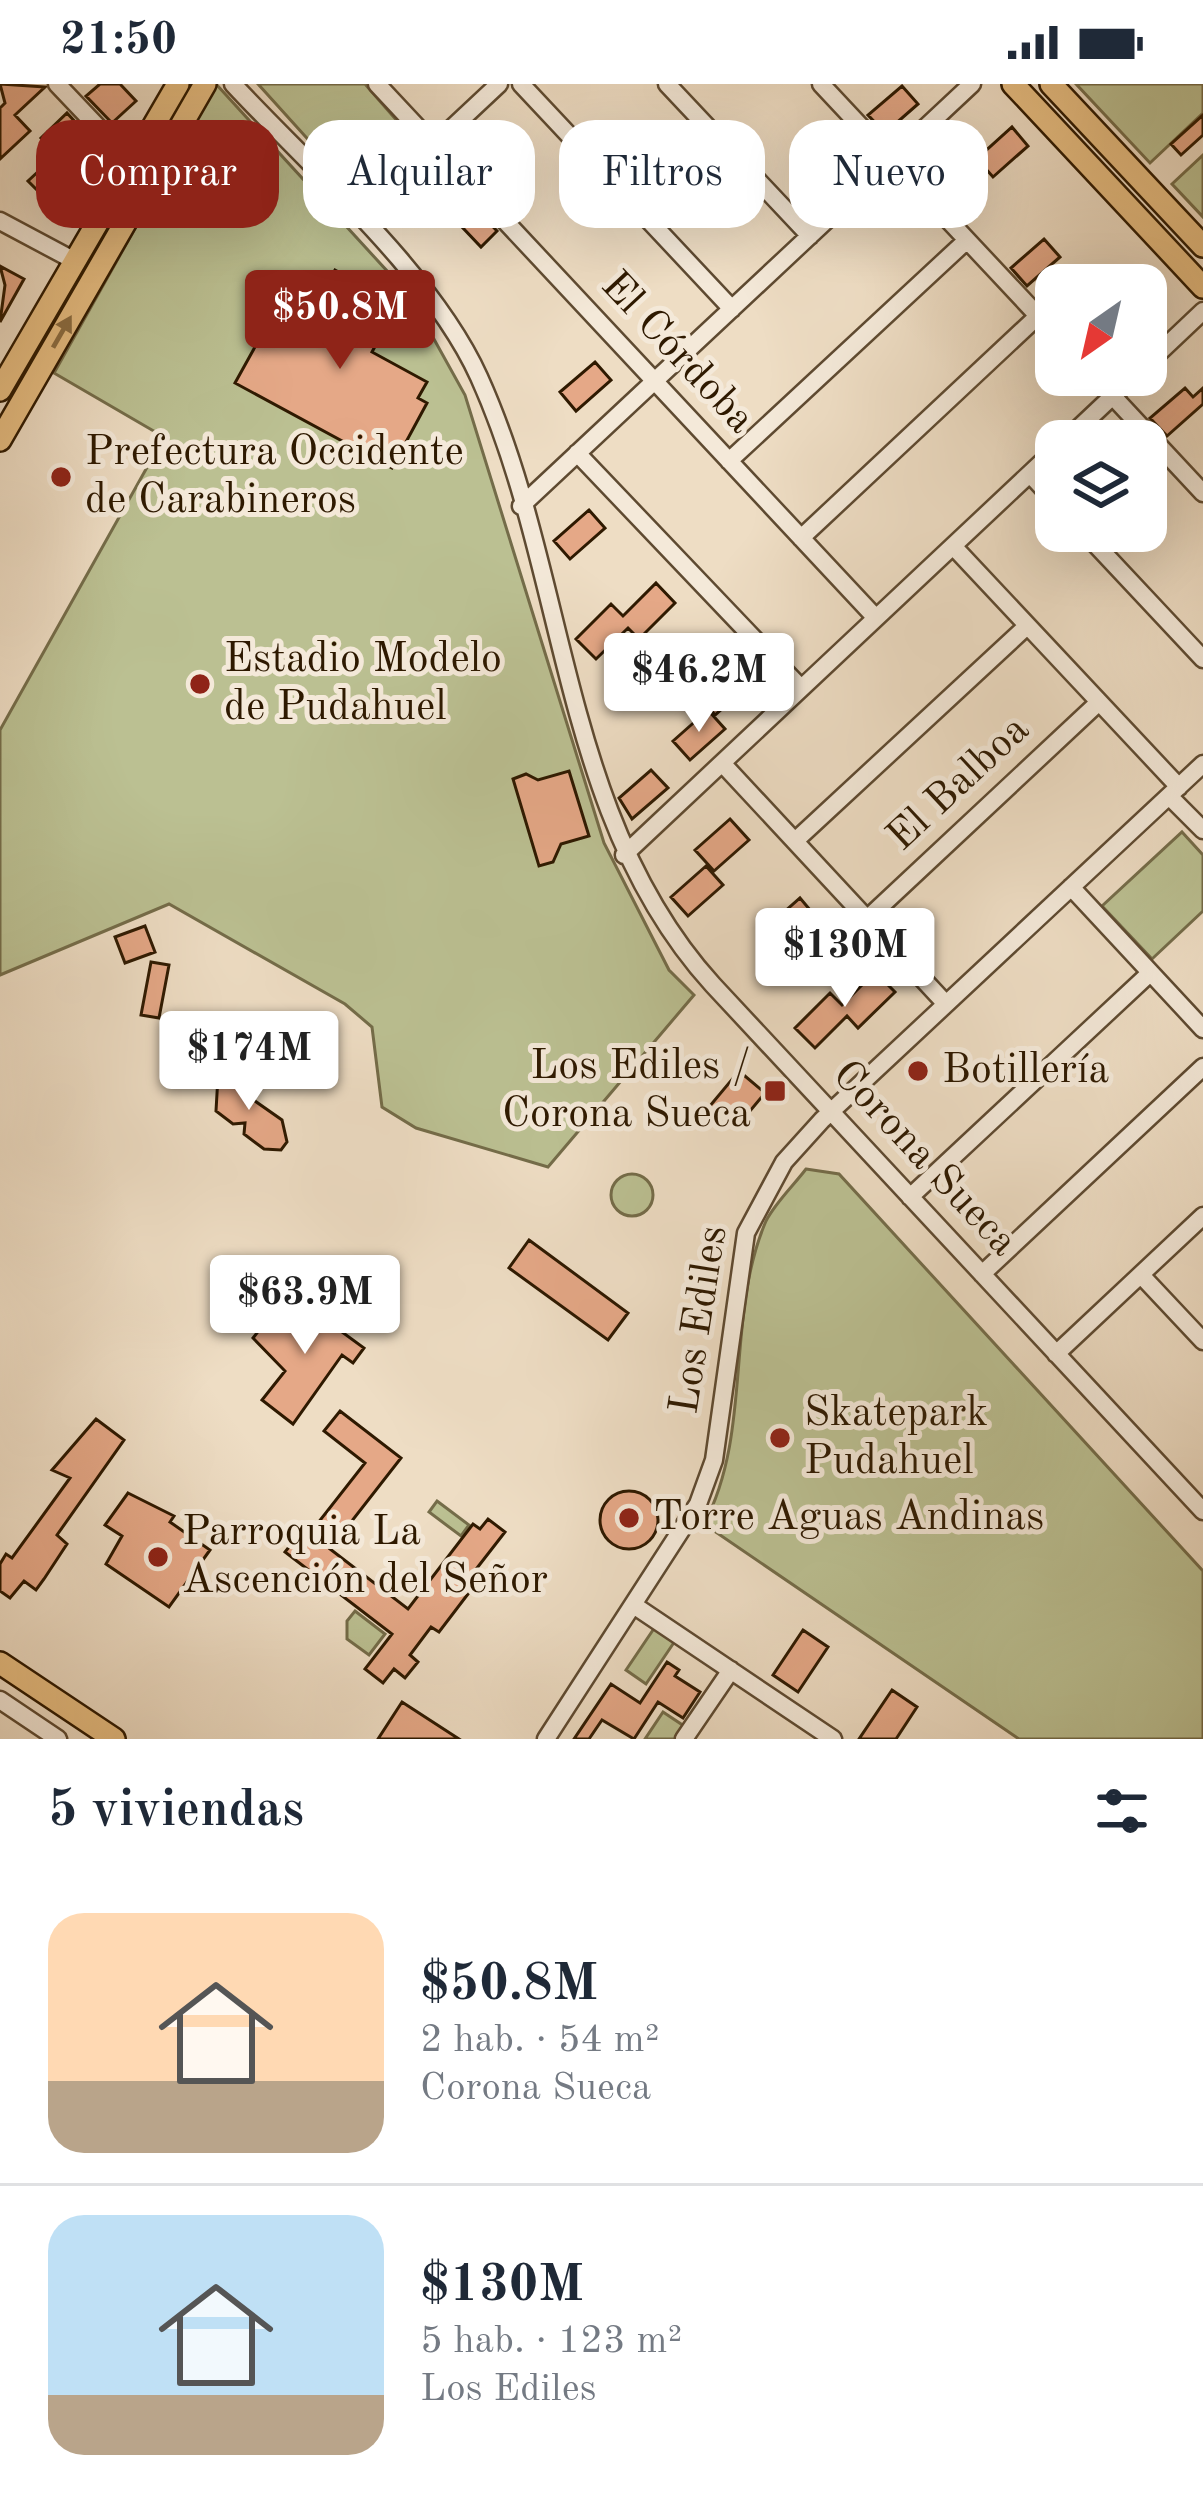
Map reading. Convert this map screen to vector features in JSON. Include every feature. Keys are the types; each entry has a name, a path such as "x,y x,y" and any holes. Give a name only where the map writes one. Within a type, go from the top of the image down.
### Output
{"main road":[{"path":"157,120 178,84"},
{"path":"0,440 205,84"},
{"path":"1013,84 1203,287"},
{"path":"1051,84 1203,247"},
{"path":"0,390 8,356 94,228"},
{"path":"0,1663 115,1739"}],"street":[{"path":"57,84 91,120"},
{"name":"Corona Sueca","path":"233,84 303,159"},
{"name":"El Córdoba","path":"377,84 411,120"},
{"path":"461,120 499,84"},
{"path":"521,84 732,309"},
{"path":"667,84 810,236"},
{"path":"821,84 855,120"},
{"path":"934,120 972,84"},
{"path":"0,221 75,261"},
{"name":"Corona Sueca","path":"367,228 428,295 470,359 520,506 624,855 676,942 1203,1511"},
{"name":"El Córdoba","path":"512,228 876,618"},
{"path":"520,506 819,228"},
{"path":"956,228 1035,313"},
{"path":"729,460 967,240"},
{"path":"1167,344 1203,311"},
{"path":"801,538 1035,319"},
{"path":"1087,420 1112,396 1203,493"},
{"path":"578,453 801,688"},
{"path":"624,855 1035,469"},
{"path":"1030,474 1035,479"},
{"path":"953,546 1099,702 1203,830"},
{"path":"1103,552 1203,659"},
{"path":"795,842 1028,626"},
{"name":"El Balboa","path":"867,919 1099,702"},
{"path":"722,763 946,1004"},
{"name":"Los Ediles","path":"546,1739 681,1538 714,1460 746,1233 784,1162 831,1112 1203,764"},
{"path":"1071,887 1203,1030"},
{"path":"910,1197 1150,973"},
{"path":"982,1274 1203,1067"},
{"path":"1056,1354 1203,1216"},
{"path":"1141,1275 1203,1341"},
{"path":"635,1606 820,1736"},
{"path":"684,1739 731,1670"},
{"path":"0,1700 58,1739"}],"green space":[{"path":"216,84 249,120 196,120"},
{"path":"258,84 365,84 396,120 303,120 303,134"},
{"path":"1076,84 1203,84 1203,113 1150,163"},
{"path":"279,153 303,179 303,228 348,228 410,296 465,395 604,843 669,970 694,995 548,1167 416,1128 382,1107 372,1027 345,1004 169,904 0,975 0,730 164,437 54,373 135,228 279,228"},
{"path":"1203,155 1203,217 1172,184"},
{"path":"1182,832 1203,855 1203,911 1152,959 1102,906"},
{"path":"806,1169 839,1174 1203,1571 1203,1739 1019,1739 704,1524 729,1451 754,1258 770,1214"},
{"path":"632,1174 647,1180 653,1195 647,1210 632,1216 617,1210 611,1195 617,1180"},
{"path":"437,1501 469,1525 461,1536 429,1512"},
{"path":"355,1611 385,1634 369,1655 347,1639 347,1621"},
{"path":"655,1627 675,1641 646,1684 626,1670"},
{"path":"663,1712 684,1726 675,1739 645,1739"}],"building":[{"path":"0,84 45,87 15,115 30,131 0,159 0,108 5,103"},
{"path":"100,84 120,84 136,101 109,120 86,96"},
{"path":"902,86 918,104 900,120 873,120 868,115"},
{"path":"1203,115 1203,135 1181,155 1171,144"},
{"path":"1012,127 1028,146 993,177 988,171 988,149"},
{"path":"463,228 494,228 497,231 481,247"},
{"path":"1044,239 1060,257 1052,264 1035,264 1035,279 1027,286 1011,268"},
{"path":"0,266 24,279 0,322 5,285"},
{"path":"335,270 398,304 372,352 427,382 418,398 427,403 392,468 235,383 271,318 300,334"},
{"path":"595,362 611,380 576,411 560,392"},
{"path":"1185,388 1193,397 1203,388 1203,404 1167,436 1167,420 1150,418"},
{"path":"589,510 605,528 570,559 554,541"},
{"path":"656,583 675,603 639,639 628,628 596,659 576,639 611,604 623,616"},
{"path":"732,663 750,684 715,715 697,694"},
{"path":"708,710 725,729 690,760 673,741"},
{"path":"651,770 668,788 632,819 619,798"},
{"path":"569,771 589,836 561,844 553,862 539,866 513,779 526,774 538,780"},
{"path":"730,819 749,840 714,871 695,850"},
{"path":"706,866 723,885 688,916 671,897"},
{"path":"800,898 816,917 781,948 765,929"},
{"path":"145,926 155,952 125,963 115,937"},
{"path":"151,962 169,965 159,1018 141,1015"},
{"path":"875,972 895,992 858,1028 847,1016 815,1048 795,1028 830,993 842,1005"},
{"path":"739,1071 765,1093 735,1129 709,1107"},
{"path":"218,1076 245,1077 255,1101 282,1120 287,1142 281,1150 264,1149 244,1134 245,1123 233,1124 216,1111"},
{"path":"529,1240 628,1313 608,1340 509,1268"},
{"path":"330,1302 355,1315 342,1332 364,1348 353,1363 342,1355 293,1424 262,1400 285,1371 253,1338 270,1316 285,1329 299,1321 309,1329"},
{"path":"340,1411 401,1458 330,1549 408,1609 473,1524 480,1529 488,1519 505,1532 477,1568 484,1573 439,1632 431,1627 410,1655 418,1662 405,1678 394,1669 383,1683 365,1669 392,1634 285,1552 308,1523 314,1528 365,1463 324,1431"},
{"path":"96,1419 124,1440 57,1535 67,1544 44,1579 36,1590 24,1581 10,1598 0,1591 0,1564 6,1554 12,1558 70,1478 52,1470"},
{"name":"Torre Aguas Andinas","path":"629,1491 649,1500 658,1520 649,1540 629,1549 609,1540 600,1520 609,1500"},
{"name":"Parroquia La Ascención del Señor","path":"128,1493 174,1516 170,1522 210,1550 169,1607 106,1564 122,1536 105,1525"},
{"path":"803,1630 828,1647 798,1692 773,1675"},
{"path":"667,1662 679,1670 675,1676 700,1692 683,1718 658,1702 634,1739 602,1720 589,1739 574,1739 611,1684 640,1703"},
{"path":"892,1690 917,1707 896,1739 859,1739"},
{"path":"402,1702 459,1739 378,1739"}],"place":[{"name":"Prefectura Occidente de Carabineros","path":"61,477"},
{"name":"Estadio Modelo de Pudahuel","path":"200,684"},
{"name":"Botillería","path":"918,1071"},
{"name":"Los Ediles / Corona Sueca","path":"775,1091"},
{"name":"Skatepark Pudahuel","path":"780,1438"},
{"name":"Torre Aguas Andinas","path":"629,1518"},
{"name":"Parroquia La Ascención del Señor","path":"158,1557"}]}
